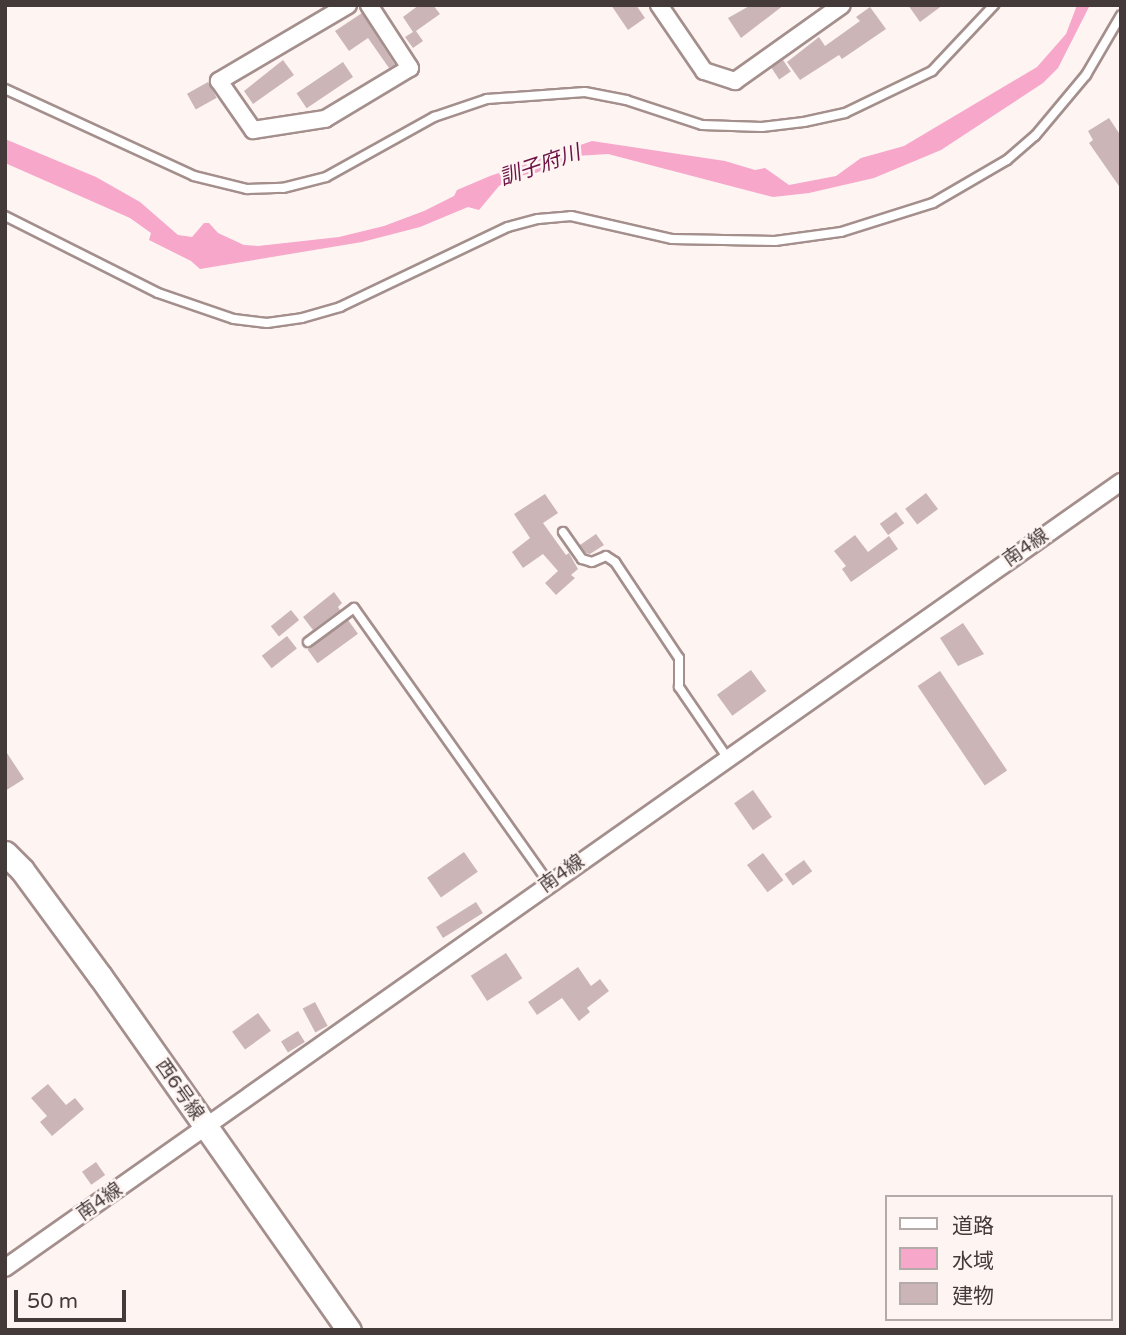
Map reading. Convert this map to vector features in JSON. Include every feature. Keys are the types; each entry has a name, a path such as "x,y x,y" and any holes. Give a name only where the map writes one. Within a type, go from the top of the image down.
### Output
{"street":[{"path":"348,5 219,81 253,130 325,119 410,68 369,5"},
{"path":"665,8 704,71 735,81 842,5"},
{"name":"南4線","path":"5,1268 1121,481"},
{"name":"西6号線","path":"5,853 22,870 100,975 349,1330"}],"lane":[{"path":"5,89 194,176 247,189 284,188 326,177 434,117 487,99 585,92 626,100 702,125 762,127 845,113 932,71 994,5"},
{"path":"5,216 158,293 234,319 267,323 302,318 340,307 508,227 538,219 571,216 672,239 775,242 841,232 933,203 1007,160 1035,136 1079,83 1121,15"},
{"path":"563,532 582,559 592,562 606,556 615,562 679,658 679,687 727,757"},
{"path":"308,642 354,608 549,883"}],"water":[{"name":"訓子府川","path":"1077,5 1090,5 1058,68 1043,83 941,150 874,178 809,193 773,197 608,154 576,156 536,173 511,178 499,186 479,210 468,207 420,227 362,242 200,269 191,261 149,240 151,233 130,218 5,163 5,139 96,177 140,202 178,235 192,237 204,223 209,223 218,233 244,245 258,246 339,237 384,226 424,211 454,196 457,190 490,176 592,141 725,161 755,170 765,168 789,185 836,176 861,158 904,146 1037,67 1066,34"}],"building":[{"path":"419,5 433,5 440,14 416,31 423,41 413,48 405,37 413,32 403,17"},
{"path":"611,5 636,5 645,18 628,30"},
{"path":"751,5 784,5 741,38 728,18"},
{"path":"908,5 943,5 920,22"},
{"path":"870,7 886,29 842,59 839,55 800,80 787,62 819,37 825,46 860,21 856,17"},
{"path":"362,13 395,65 389,68 368,38 349,51 335,31"},
{"path":"283,60 294,75 253,104 244,91"},
{"path":"783,60 791,72 779,79 771,68"},
{"path":"343,62 353,77 307,108 297,93"},
{"path":"208,82 217,98 196,109 187,94"},
{"path":"1109,118 1121,136 1121,189 1089,143 1093,140 1088,131"},
{"path":"926,493 938,509 917,525 905,509"},
{"path":"545,494 558,513 543,523 566,555 569,553 578,569 571,575 575,578 556,595 545,583 558,571 543,554 523,568 512,552 530,538 514,514"},
{"path":"896,512 904,523 888,535 880,524"},
{"path":"596,534 604,545 590,554 586,553 580,545"},
{"path":"855,535 868,552 889,536 898,549 851,582 842,569 846,566 834,551"},
{"path":"334,592 342,603 338,607 340,610 313,630 303,617"},
{"path":"291,610 299,620 279,636 271,626"},
{"path":"348,620 358,634 318,663 308,649"},
{"path":"963,623 984,654 958,666 940,638"},
{"path":"287,636 297,649 272,668 262,656"},
{"path":"751,670 766,691 732,716 717,695"},
{"path":"940,671 1007,770 985,786 918,686"},
{"path":"5,750 24,779 5,791"},
{"path":"753,790 772,817 753,830 734,803"},
{"path":"464,852 478,872 441,897 427,878"},
{"path":"763,853 783,880 767,892 747,865"},
{"path":"804,860 812,871 793,885 785,874"},
{"path":"476,902 483,913 443,938 436,927"},
{"path":"506,953 522,978 487,1001 471,976"},
{"path":"578,967 591,986 600,979 609,991 587,1008 590,1012 579,1021 562,998 537,1015 528,1002"},
{"path":"315,1002 328,1026 315,1032 303,1009"},
{"path":"258,1013 271,1031 245,1050 232,1032"},
{"path":"298,1031 305,1042 288,1053 281,1042"},
{"path":"48,1084 66,1105 75,1098 84,1109 52,1136 40,1122 47,1116 31,1098"},
{"path":"96,1162 105,1175 91,1185 82,1172"}]}
